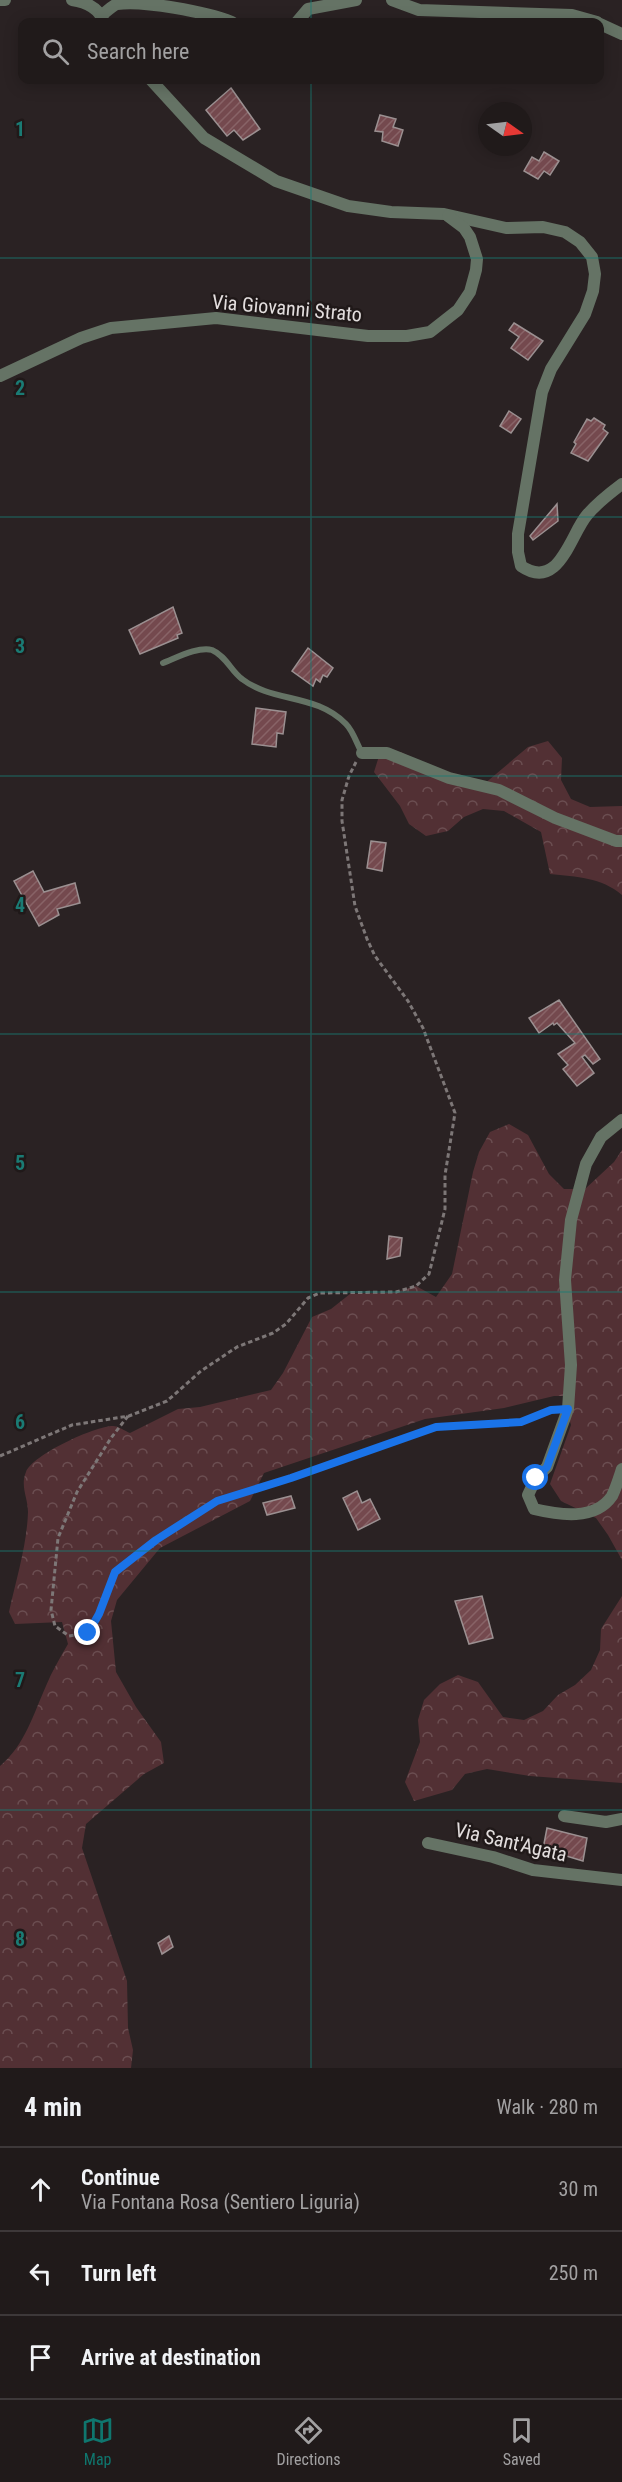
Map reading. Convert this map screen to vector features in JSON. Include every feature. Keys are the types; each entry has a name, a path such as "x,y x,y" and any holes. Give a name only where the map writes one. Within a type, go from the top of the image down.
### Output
{"street":[{"path":"0,0 5,0"},
{"path":"72,0 93,7 102,18"},
{"path":"300,18 308,9 356,0"},
{"path":"392,0 419,10 572,15 582,18"},
{"path":"104,18 117,4 142,2 183,7 219,18"},
{"path":"604,26 622,34"},
{"path":"154,84 187,123 204,138 276,181 348,206 391,212 444,214 492,226 524,229 543,227 565,232 580,242 592,257 596,274 594,291 585,314 551,369 542,392 519,534 518,552 521,566 529,572 539,573 549,570 562,559 586,516 622,483"},
{"name":"Via Giovanni Strato","path":"0,376 81,338 111,328 216,318 368,336 407,336 430,332 458,310 470,292 476,270 477,259 470,237 464,228 444,214"},
{"path":"362,753 387,753 449,778 499,790 555,818 622,842"},
{"path":"622,1120 601,1137 586,1164 571,1220 565,1280 571,1365 568,1409 547,1467 536,1478 528,1495 534,1509 553,1514 576,1514 597,1510 612,1496 622,1469"},
{"path":"564,1816 606,1822 622,1819"},
{"name":"Via Sant'Agata","path":"428,1843 493,1857 542,1872 622,1880"}],"lane":[{"path":"164,663 210,649 221,656 242,679 266,691 316,703 347,725 362,753"}],"path":[{"path":"0,1456 72,1425 129,1416 167,1401 187,1381 237,1347 273,1333 286,1324 308,1298 320,1293 396,1292 416,1286 429,1274 445,1209 445,1175 455,1113 423,1028 408,1001 375,956 355,906 342,821 342,800 349,776 362,753"},
{"path":"129,1416 111,1438 77,1492 58,1538 51,1610 54,1626 69,1636 88,1633 99,1614 115,1572 156,1540 217,1501 291,1478 436,1427 521,1422 551,1410 568,1409"}],"green space":[{"path":"548,741 562,758 561,780 571,799 590,807 622,806 622,895 597,881 550,874 541,832 504,811 483,809 464,817 448,831 426,836 409,824 400,806 374,772 380,753 401,752 477,790 528,747"},
{"path":"509,1124 528,1135 549,1174 564,1189 585,1189 614,1162 622,1150 622,1560 596,1518 561,1501 550,1484 571,1425 563,1396 504,1408 425,1419 264,1473 250,1501 160,1548 117,1600 111,1621 116,1672 136,1707 161,1742 164,1763 144,1774 86,1824 82,1848 127,1981 128,2028 133,2050 131,2068 0,2068 0,1766 9,1758 22,1739 68,1644 62,1622 15,1624 9,1612 27,1524 28,1507 24,1482 26,1472 31,1465 51,1450 104,1427 113,1426 130,1433 178,1409 200,1407 271,1390 283,1373 312,1317 331,1309 350,1294 396,1292 416,1286 436,1297 452,1274 479,1152 490,1132"},
{"path":"622,1596 622,1783 530,1776 487,1769 465,1774 452,1790 414,1801 405,1782 420,1742 418,1720 424,1700 440,1684 458,1675 478,1682 503,1717 524,1720 543,1711 558,1695 575,1685 591,1670 600,1650 601,1629"}],"building":[{"path":"231,88 260,129 243,140 234,130 227,136 206,110"},
{"path":"380,115 396,119 393,127 403,130 398,146 382,141 383,132 375,131"},
{"path":"544,152 559,161 550,175 544,171 538,179 524,171 532,157 539,161"},
{"path":"514,323 543,341 528,360 511,348 519,337 509,330"},
{"path":"509,411 521,419 511,433 500,426"},
{"path":"594,418 605,425 603,429 608,433 588,461 571,453 576,444 574,442 587,419 591,421"},
{"path":"557,504 558,521 533,540 530,536"},
{"path":"173,607 182,633 177,635 178,638 140,654 129,630"},
{"path":"308,648 333,668 327,677 323,675 320,682 316,679 313,686 292,671"},
{"path":"256,708 286,712 283,734 277,733 276,747 252,744"},
{"path":"371,841 386,843 382,871 367,868"},
{"path":"33,871 44,892 75,883 80,903 57,909 59,915 39,926 14,881"},
{"path":"559,1000 600,1059 593,1064 585,1055 582,1057 594,1073 577,1086 563,1069 568,1065 558,1054 575,1043 557,1023 554,1025 553,1023 539,1033 529,1018"},
{"path":"389,1236 402,1238 400,1256 387,1259"},
{"path":"357,1491 362,1503 370,1499 380,1519 358,1530 343,1498"},
{"path":"291,1496 295,1508 267,1515 263,1503"},
{"path":"482,1596 493,1638 469,1644 455,1601"},
{"path":"547,1828 587,1838 583,1861 543,1849"},
{"path":"169,1936 173,1947 162,1954 158,1943"}],"route":[{"path":"88,1633 99,1614 115,1572 156,1540 217,1501 291,1478 436,1427 521,1422 551,1410 568,1409 547,1467 536,1478"}]}
